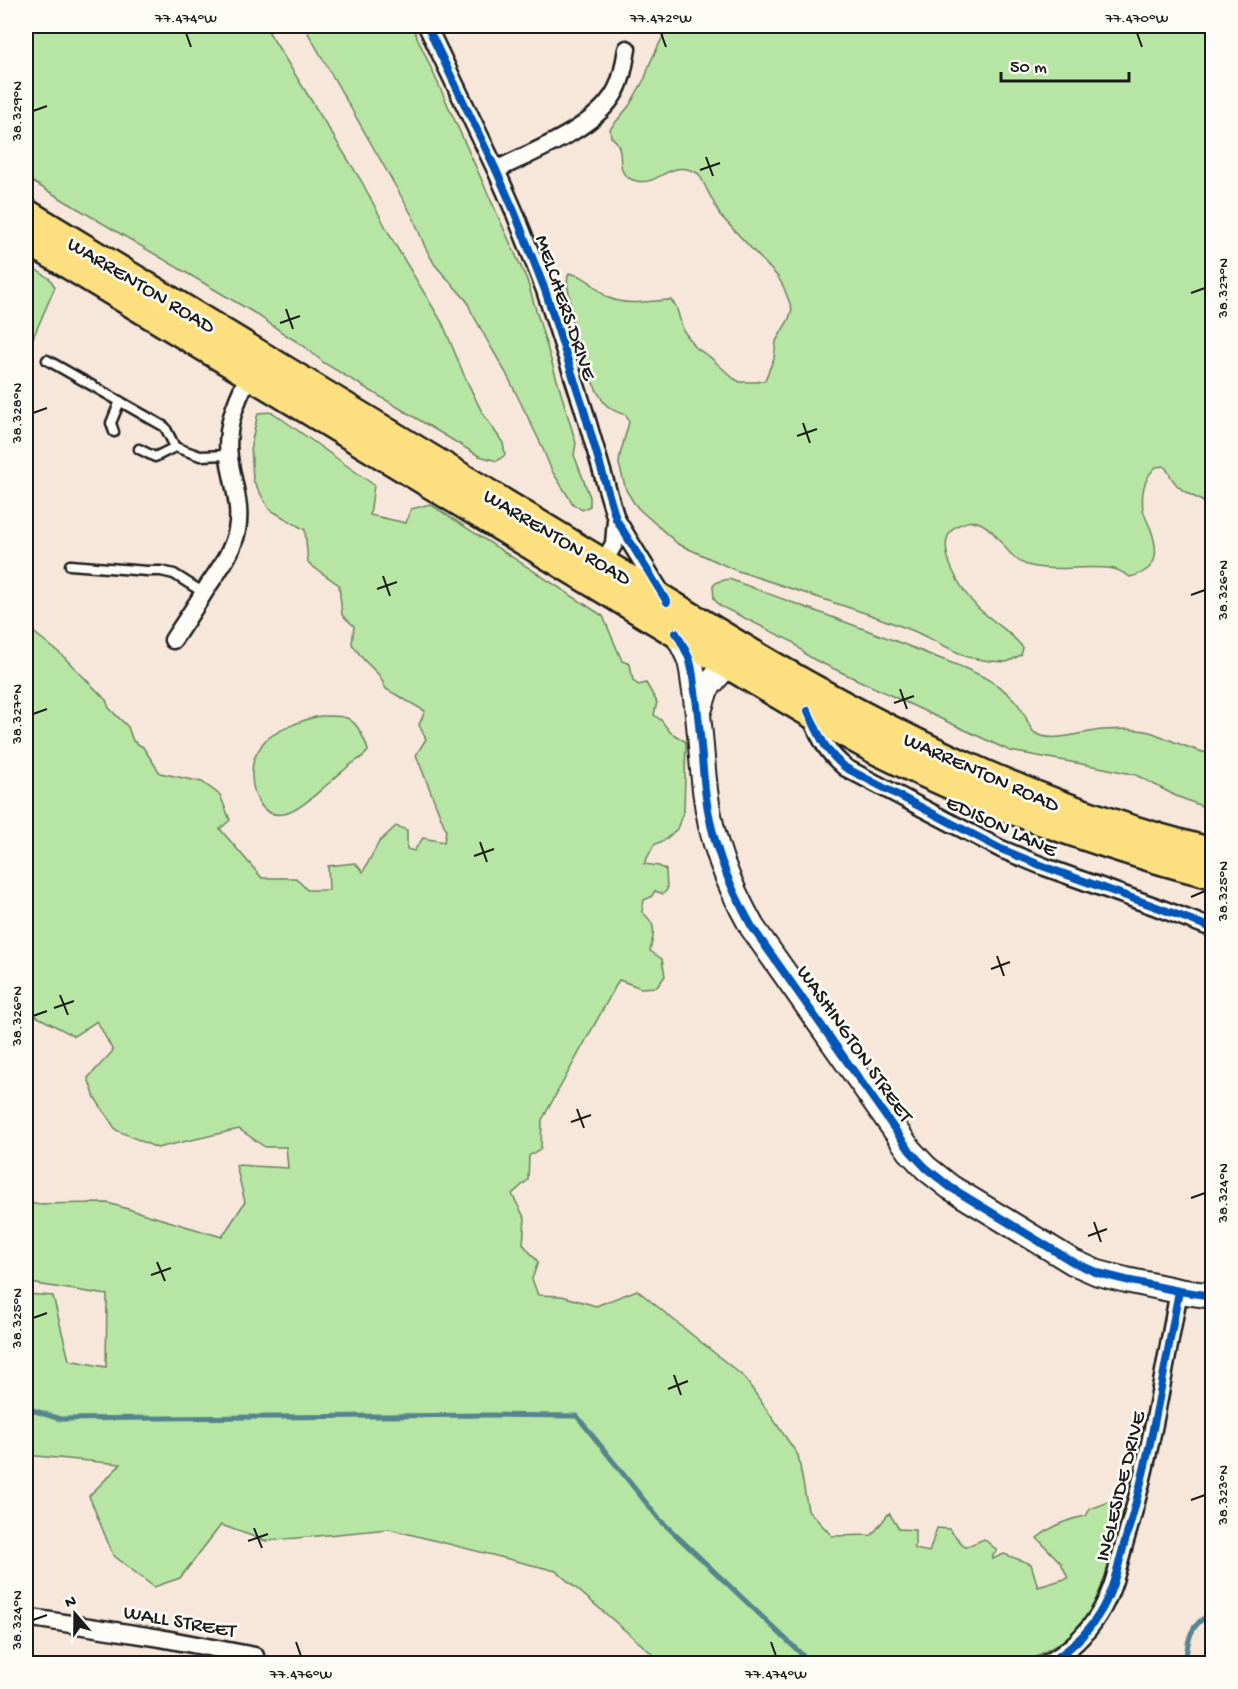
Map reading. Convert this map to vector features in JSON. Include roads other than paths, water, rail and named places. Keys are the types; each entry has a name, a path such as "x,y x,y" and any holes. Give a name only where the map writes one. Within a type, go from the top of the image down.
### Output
{"main road":[{"name":"WARRENTON ROAD","path":"26,213 667,602 861,716 932,751 1070,809 1212,852"},
{"name":"WARRENTON ROAD","path":"26,239 727,664 878,751 986,801 1086,837 1212,874"}],"street":[{"name":"MELCHERS DRIVE","path":"427,26 514,211 544,290 583,407 616,519 667,602"},
{"path":"496,170 574,131 590,120 612,98 621,79 627,49"},
{"path":"173,640 230,553 238,528 239,505 229,455 229,425 235,404 249,375"},
{"name":"MELCHERS DRIVE","path":"603,563 614,544 616,519"},
{"name":"WASHINGTON STREET","path":"676,633 689,660 699,711 705,791 713,836 724,872 752,927 910,1150 926,1168 950,1187 1073,1262 1107,1275 1179,1292 1212,1296"},
{"name":"WASHINGTON STREET","path":"699,711 706,688 727,664"},
{"name":"EDISON LANE","path":"808,711 825,748 846,768 1001,849 1212,928"},
{"name":"INGLESIDE DRIVE","path":"1046,1664 1073,1646 1089,1628 1100,1613 1110,1592 1150,1449 1179,1292"},
{"name":"WALL STREET","path":"26,1617 255,1656"}],"lane":[{"path":"47,360 165,427 175,447 200,456 229,455"},
{"path":"114,432 111,423 120,401"},
{"path":"139,449 155,457 175,447"},
{"path":"70,565 147,572 161,571 174,574 204,593"}],"waterway":[{"path":"26,1408 60,1419 577,1416 659,1519 812,1664"},
{"path":"1185,1664 1187,1647 1194,1628 1212,1613"}]}
